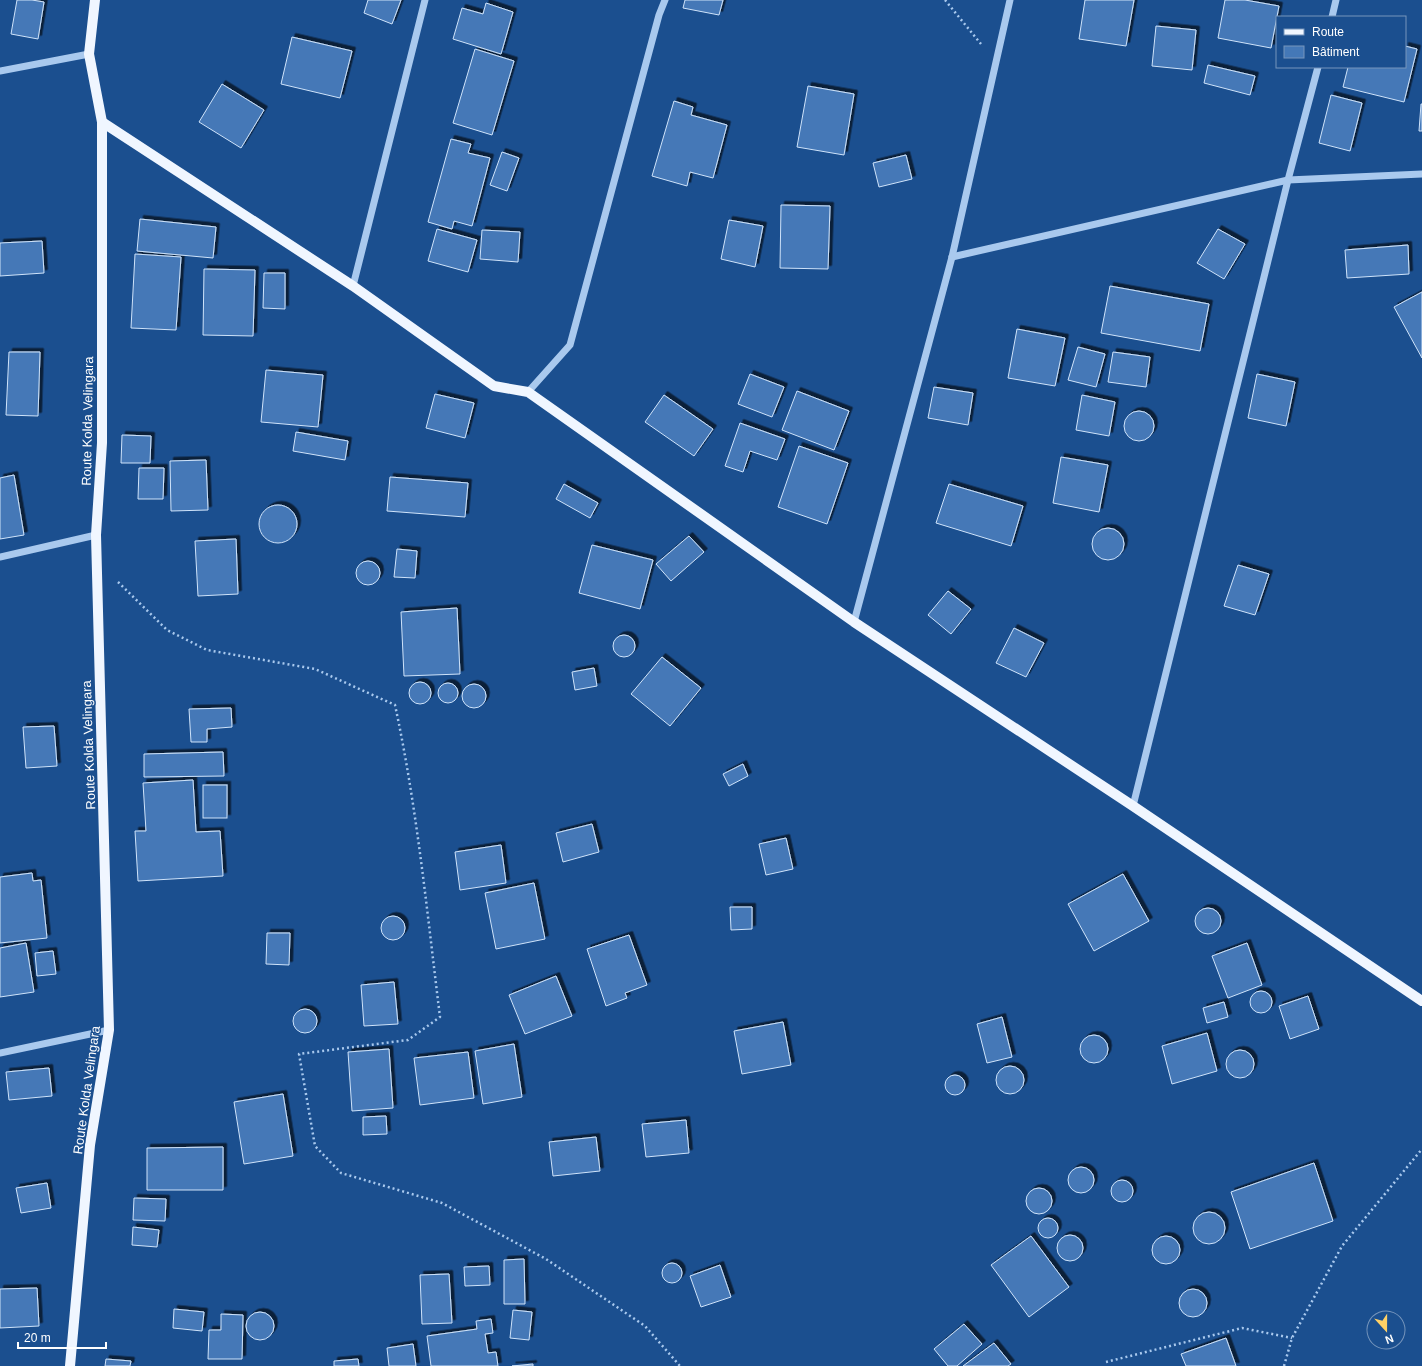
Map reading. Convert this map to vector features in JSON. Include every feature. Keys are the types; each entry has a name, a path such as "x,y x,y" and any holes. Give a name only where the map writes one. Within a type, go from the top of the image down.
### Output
{"main road":[{"name":"Route Kolda Velingara","path":"70,1366 90,1145 109,1030 96,560 96,535 102,442 102,122 89,54 95,0"},
{"path":"102,122 353,286 494,386 528,392 854,622 1133,806 1422,1001"}],"street":[{"path":"353,286 425,0"},
{"path":"528,392 570,345 655,30 665,0"},
{"path":"854,622 952,257 1010,0"},
{"path":"1332,16 1336,0"},
{"path":"0,71 89,54"},
{"path":"1133,806 1288,180 1318,68"},
{"path":"952,257 1288,180 1422,174"},
{"path":"0,557 96,535"},
{"path":"0,1053 109,1030"}],"path":[{"path":"945,0 996,63"},
{"path":"96,560 166,630 207,650 315,669 395,705 404,747 423,876 440,1017 408,1040 299,1054 315,1146 341,1173 442,1203 546,1259 645,1326 680,1366"},
{"path":"1284,1366 1292,1338 1342,1246 1422,1149"},
{"path":"1106,1362 1242,1328 1292,1338"}],"building":[{"path":"17,0 44,2 38,39 11,34"},
{"path":"368,0 401,0 392,24 364,13"},
{"path":"685,0 723,0 719,15 683,8"},
{"path":"1085,0 1134,0 1126,46 1079,39"},
{"path":"1225,0 1245,0 1279,6 1271,48 1218,38"},
{"path":"486,3 513,12 501,54 453,39 462,8 483,14"},
{"path":"1156,26 1196,30 1192,70 1152,66"},
{"path":"292,37 352,51 340,98 281,84"},
{"path":"1406,46 1417,49 1404,102 1343,87 1348,68 1406,68"},
{"path":"475,49 514,61 492,135 453,123"},
{"path":"1208,65 1255,76 1250,95 1204,83"},
{"path":"222,84 264,110 241,148 199,122"},
{"path":"808,86 854,94 844,155 797,147"},
{"path":"1331,95 1362,103 1350,151 1319,143"},
{"path":"674,101 693,107 691,115 727,125 713,178 690,172 687,186 652,176"},
{"path":"1421,104 1422,131 1419,131"},
{"path":"451,139 471,144 468,153 490,158 472,226 454,221 452,229 428,222"},
{"path":"502,152 519,158 507,191 490,185"},
{"path":"906,155 912,179 879,187 873,163"},
{"path":"781,205 830,206 828,269 780,268"},
{"path":"140,219 216,227 213,258 137,251"},
{"path":"729,220 763,226 755,267 721,259"},
{"path":"437,229 477,240 468,272 428,261"},
{"path":"1218,229 1245,244 1224,279 1197,263"},
{"path":"482,230 520,232 518,262 480,259"},
{"path":"42,241 44,273 0,276 0,243"},
{"path":"1408,245 1409,274 1347,278 1345,250"},
{"path":"135,254 181,257 176,330 131,328"},
{"path":"204,269 255,270 253,336 203,335"},
{"path":"264,273 285,273 285,309 263,308"},
{"path":"1110,286 1209,304 1200,351 1101,333"},
{"path":"1422,292 1422,358 1394,307"},
{"path":"1017,329 1065,338 1055,386 1008,378"},
{"path":"1078,347 1105,354 1096,387 1068,380"},
{"path":"9,352 40,352 38,416 6,415"},
{"path":"1113,352 1150,357 1146,387 1108,382"},
{"path":"266,370 323,375 318,427 261,422"},
{"path":"750,374 784,387 772,417 738,404"},
{"path":"1257,374 1295,382 1286,426 1248,418"},
{"path":"934,387 973,393 968,425 928,418"},
{"path":"797,391 849,411 834,450 782,430"},
{"path":"435,394 474,403 465,438 426,428"},
{"path":"664,395 713,429 694,456 645,422"},
{"path":"1082,395 1115,402 1109,436 1076,430"},
{"path":"1139,411 1145,412 1153,420 1153,432 1145,440 1139,441 1133,440 1125,432 1124,426 1125,420 1133,412"},
{"path":"740,423 785,439 777,460 750,451 743,472 725,466"},
{"path":"296,432 348,441 345,460 293,451"},
{"path":"122,435 151,436 150,463 121,463"},
{"path":"799,446 848,463 827,524 778,507"},
{"path":"1061,457 1108,465 1099,512 1053,503"},
{"path":"206,460 208,510 171,511 170,461"},
{"path":"139,468 164,468 163,499 138,499"},
{"path":"14,475 24,535 0,539 0,478"},
{"path":"390,477 468,483 465,517 387,511"},
{"path":"564,484 598,503 590,518 556,499"},
{"path":"949,484 1023,506 1011,546 936,523"},
{"path":"274,505 282,505 289,508 294,513 297,524 294,535 289,540 282,543 274,543 267,540 262,535 259,528 259,520 262,513 267,508"},
{"path":"1105,528 1111,528 1121,535 1124,544 1123,550 1117,557 1111,560 1105,560 1095,553 1092,547 1092,541 1099,531"},
{"path":"689,536 704,552 671,581 656,564"},
{"path":"236,539 238,594 198,596 195,541"},
{"path":"592,545 653,560 640,609 579,593"},
{"path":"397,549 417,551 415,578 394,577"},
{"path":"368,561 376,565 380,573 376,581 368,585 360,581 356,573 360,565"},
{"path":"1238,565 1269,574 1255,615 1224,606"},
{"path":"948,591 971,609 951,634 928,615"},
{"path":"457,608 460,674 404,676 401,612"},
{"path":"1014,628 1044,643 1026,677 996,663"},
{"path":"624,635 632,638 635,646 632,654 624,657 616,654 613,646 616,638"},
{"path":"662,657 701,688 670,726 631,694"},
{"path":"594,668 597,686 575,690 572,672"},
{"path":"420,682 428,685 431,693 428,701 420,704 412,701 409,693 412,685"},
{"path":"448,683 455,686 458,693 455,700 448,703 441,700 438,693 441,686"},
{"path":"474,684 482,688 486,696 482,704 474,708 466,704 462,696 466,688"},
{"path":"231,708 232,727 207,729 207,742 191,742 189,709"},
{"path":"54,726 57,766 26,768 23,727"},
{"path":"223,752 224,776 144,777 144,754"},
{"path":"743,764 748,776 729,786 723,774"},
{"path":"193,780 196,832 220,831 223,876 138,881 135,831 146,831 143,783"},
{"path":"203,785 227,785 227,818 203,818"},
{"path":"592,824 599,852 563,862 556,833"},
{"path":"786,838 793,869 766,875 759,844"},
{"path":"501,845 506,883 460,890 455,852"},
{"path":"32,873 33,881 41,880 47,938 0,943 0,877"},
{"path":"1123,874 1149,921 1094,951 1068,904"},
{"path":"534,883 545,939 496,949 485,893"},
{"path":"730,907 752,907 752,929 731,930"},
{"path":"1208,908 1217,912 1221,921 1217,930 1208,934 1199,930 1195,921 1199,912"},
{"path":"393,916 398,917 404,923 404,933 398,939 393,940 388,939 382,933 381,928 382,923 388,917"},
{"path":"267,933 290,933 289,965 266,964"},
{"path":"629,935 647,985 625,993 627,998 606,1006 587,949"},
{"path":"26,943 34,992 0,997 0,948"},
{"path":"1247,943 1262,985 1228,998 1212,956"},
{"path":"53,951 56,974 37,976 35,953"},
{"path":"556,976 572,1016 525,1034 509,995"},
{"path":"394,982 398,1024 364,1026 361,985"},
{"path":"1261,991 1269,994 1272,1002 1269,1010 1261,1013 1253,1010 1250,1002 1253,994"},
{"path":"1308,996 1319,1029 1290,1039 1279,1006"},
{"path":"1224,1002 1228,1017 1207,1023 1203,1008"},
{"path":"305,1009 313,1013 317,1021 313,1029 305,1033 297,1029 293,1021 297,1013"},
{"path":"1002,1017 1012,1057 987,1063 977,1024"},
{"path":"783,1022 791,1065 742,1074 734,1031"},
{"path":"1207,1033 1217,1071 1172,1084 1162,1046"},
{"path":"1094,1035 1104,1039 1108,1049 1104,1059 1094,1063 1084,1059 1080,1049 1084,1039"},
{"path":"514,1044 522,1097 483,1104 475,1051"},
{"path":"389,1049 393,1108 352,1111 348,1052"},
{"path":"1240,1050 1250,1054 1254,1064 1250,1074 1240,1078 1230,1074 1226,1064 1230,1054"},
{"path":"468,1052 474,1098 420,1105 414,1058"},
{"path":"1010,1066 1020,1070 1024,1080 1020,1090 1010,1094 1000,1090 996,1080 1000,1070"},
{"path":"49,1068 52,1096 9,1100 6,1072"},
{"path":"955,1075 962,1078 965,1085 962,1092 955,1095 948,1092 945,1085 948,1078"},
{"path":"283,1094 293,1156 244,1164 234,1102"},
{"path":"386,1116 387,1134 363,1135 363,1117"},
{"path":"686,1120 689,1153 646,1157 642,1124"},
{"path":"596,1137 600,1171 553,1176 549,1142"},
{"path":"223,1147 223,1190 147,1190 147,1148"},
{"path":"1314,1163 1333,1221 1250,1249 1231,1192"},
{"path":"1081,1167 1090,1171 1094,1180 1090,1189 1081,1193 1072,1189 1068,1180 1072,1171"},
{"path":"1122,1180 1130,1183 1133,1191 1130,1199 1122,1202 1114,1199 1111,1191 1114,1183"},
{"path":"47,1183 51,1208 21,1213 16,1188"},
{"path":"1039,1188 1048,1192 1052,1201 1048,1210 1039,1214 1030,1210 1026,1201 1030,1192"},
{"path":"134,1198 166,1199 165,1221 133,1220"},
{"path":"1206,1212 1212,1212 1222,1219 1225,1228 1224,1234 1218,1241 1212,1244 1206,1244 1196,1237 1193,1231 1193,1225 1200,1215"},
{"path":"1044,1218 1052,1218 1058,1224 1058,1232 1052,1238 1044,1238 1038,1232 1038,1224"},
{"path":"133,1227 159,1230 157,1247 132,1245"},
{"path":"1070,1235 1079,1239 1083,1248 1079,1257 1070,1261 1061,1257 1057,1248 1061,1239"},
{"path":"1031,1236 1069,1287 1029,1317 991,1265"},
{"path":"1166,1236 1176,1240 1180,1250 1176,1260 1166,1264 1156,1260 1152,1250 1156,1240"},
{"path":"524,1259 525,1304 504,1304 504,1260"},
{"path":"672,1263 679,1266 682,1273 679,1280 672,1283 665,1280 662,1273 665,1266"},
{"path":"720,1265 731,1297 701,1307 690,1276"},
{"path":"489,1266 490,1285 465,1286 464,1267"},
{"path":"449,1274 452,1323 422,1324 420,1275"},
{"path":"37,1288 39,1326 0,1328 0,1289"},
{"path":"1193,1289 1203,1293 1207,1303 1203,1313 1193,1317 1183,1313 1179,1303 1183,1293"},
{"path":"174,1309 204,1312 202,1331 173,1328"},
{"path":"513,1310 532,1312 529,1340 510,1338"},
{"path":"260,1312 270,1316 274,1326 270,1336 260,1340 250,1336 246,1326 250,1316"},
{"path":"221,1314 243,1315 242,1359 208,1359 209,1330 221,1330"},
{"path":"491,1319 493,1333 485,1334 488,1353 496,1352 498,1366 431,1366 427,1336 477,1329 476,1321"},
{"path":"964,1324 982,1344 957,1366 948,1366 934,1349"},
{"path":"1226,1338 1236,1366 1186,1366 1181,1354"},
{"path":"994,1343 1011,1364 1008,1366 963,1366"},
{"path":"413,1344 416,1366 389,1366 387,1348"},
{"path":"106,1359 131,1361 130,1366 105,1366"},
{"path":"358,1359 359,1366 334,1366 334,1361"},
{"path":"533,1364 533,1366 512,1366"}]}
